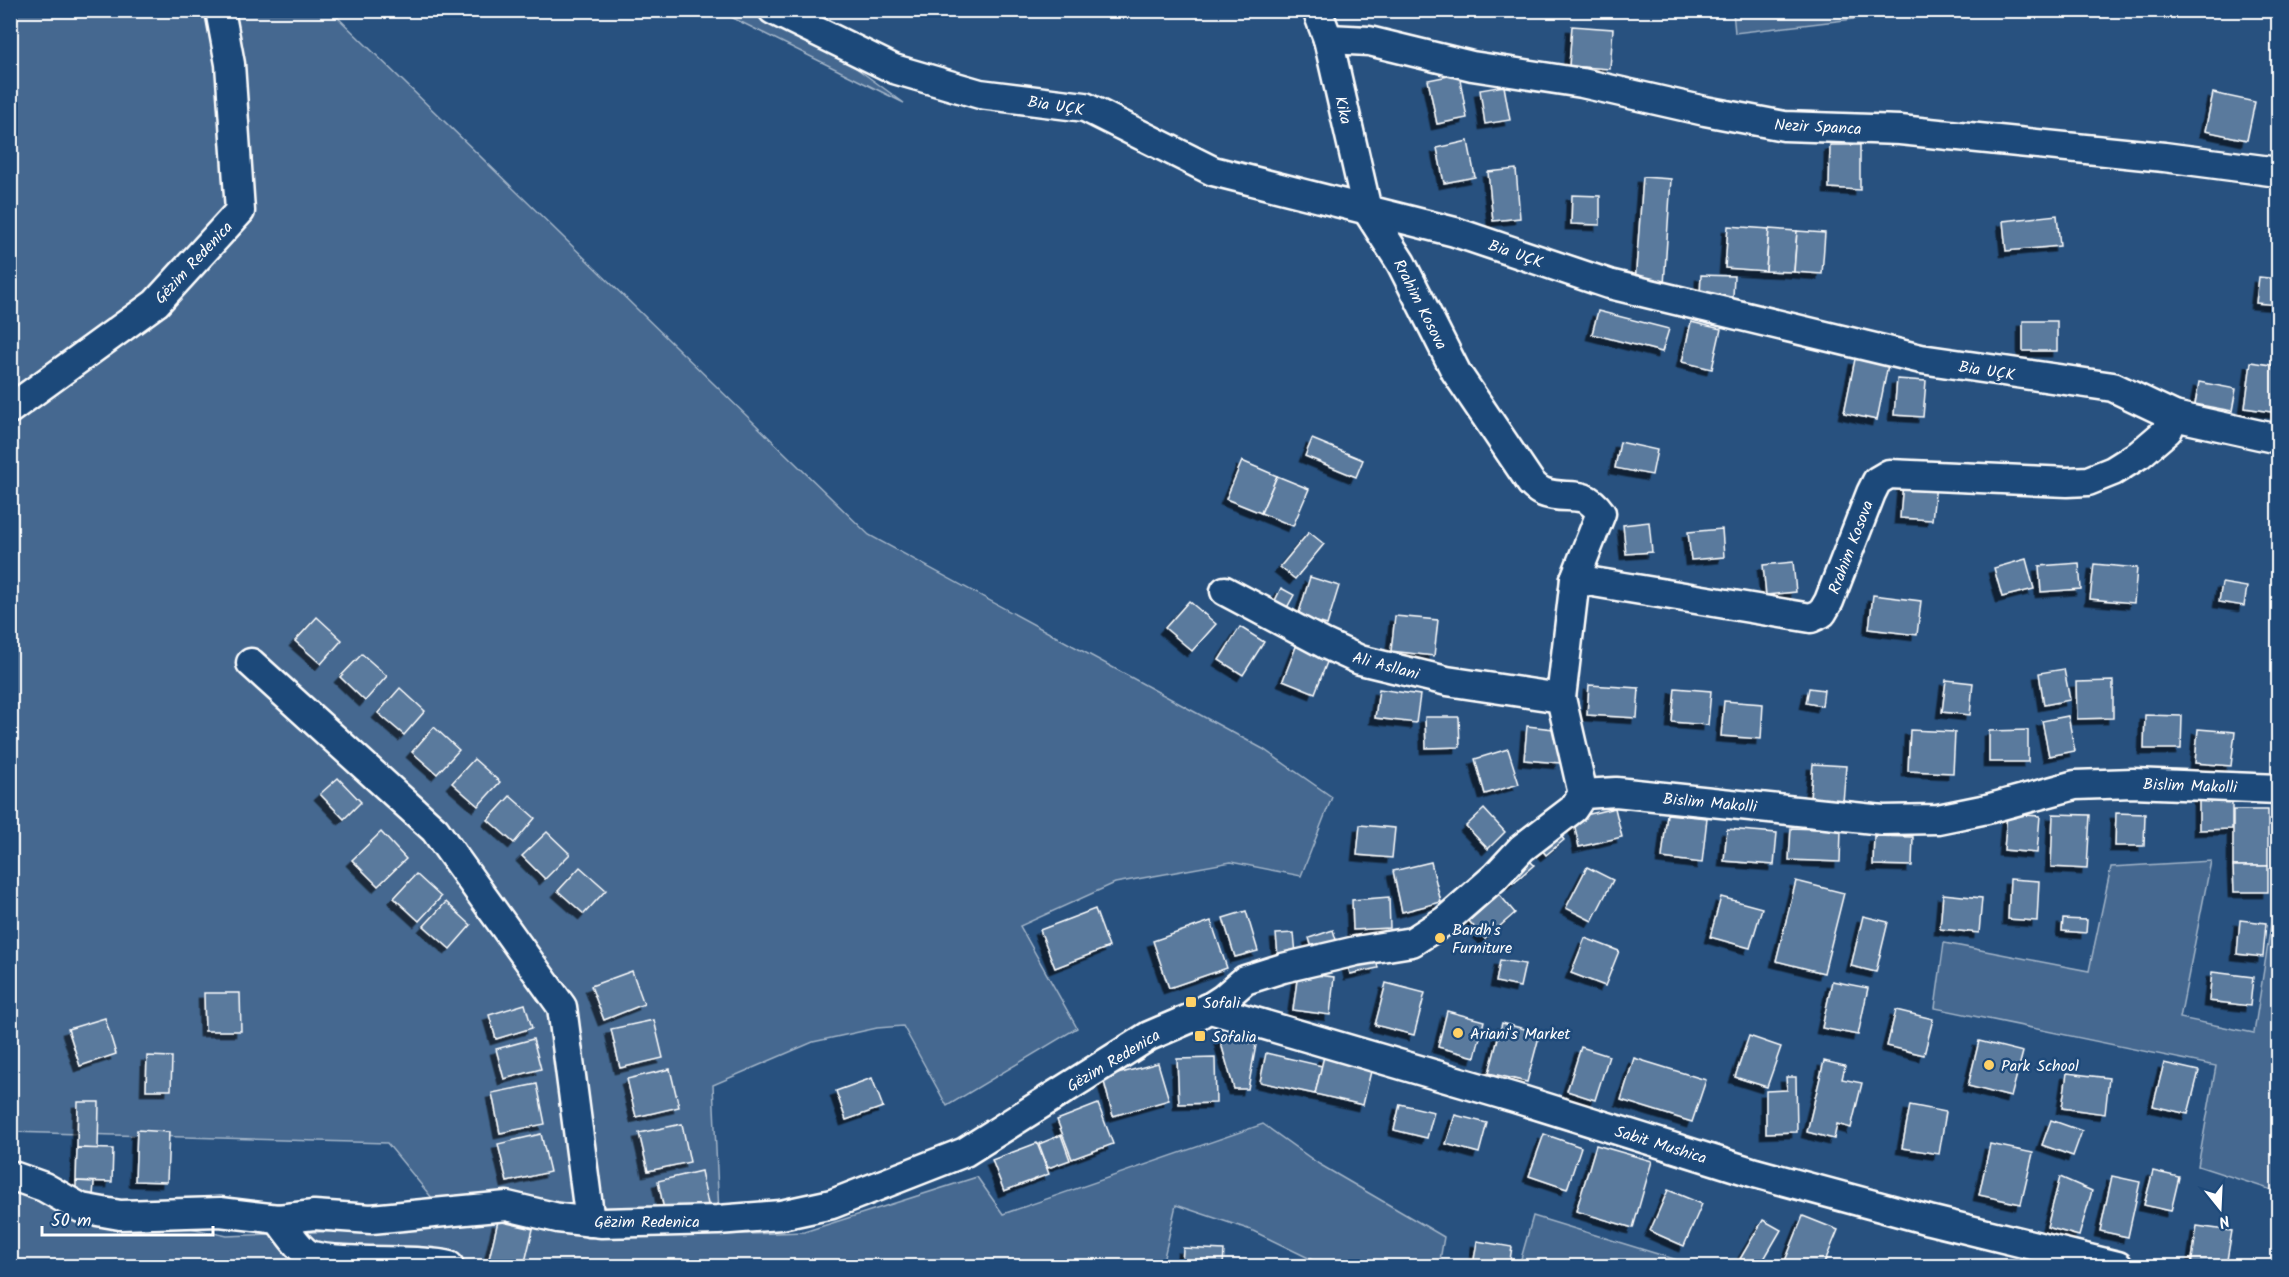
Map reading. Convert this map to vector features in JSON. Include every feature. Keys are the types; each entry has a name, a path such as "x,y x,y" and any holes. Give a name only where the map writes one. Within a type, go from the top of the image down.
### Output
{"street":[{"name":"Gëzim Redenica","path":"10,409 156,303 240,211 230,64 220,10"},
{"name":"Bia UÇK","path":"773,10 894,69 980,94 1085,107 1213,171 1455,232 1609,284 1921,359 2113,387 2174,416 2278,439"},
{"name":"Kika","path":"1317,10 1328,39 1367,210"},
{"name":"Nezir Spanca","path":"1328,39 1369,41 1472,66 1582,83 1784,126 1900,130 2164,156 2278,172"},
{"name":"Rrahim Kosova","path":"1367,210 1401,263 1456,372 1531,483 1543,492 1582,497 1594,504 1601,513 1575,579 1561,698 1584,794"},
{"name":"Rrahim Kosova","path":"1575,579 1811,618 1822,613 1829,601 1861,516 1877,481 1889,474 2088,481 2113,471 2140,454 2169,430 2174,416"},
{"name":"Ali Asllani","path":"1225,591 1360,660 1447,681 1561,698"},
{"path":"251,663 435,830 562,1007 590,1222"},
{"name":"Bislim Makolli","path":"1584,794 1616,792 1883,820 1938,819 1988,809 2075,785 2133,783 2278,789"},
{"path":"1206,1008 1223,999 1245,980 1283,968 1356,951 1412,942 1446,920 1495,877 1522,848 1573,809 1584,794"},
{"name":"Gëzim Redenica","path":"10,1175 44,1187 81,1208 120,1215 220,1212 278,1219 314,1215 371,1219 507,1206 558,1218 602,1223 781,1215 832,1204 965,1152 1149,1036 1198,1015 1206,1008"},
{"name":"Sabit Mushica","path":"1206,1008 1503,1094 1745,1170 1929,1220 2118,1266"},
{"path":"278,1219 305,1253 328,1259 386,1260 449,1266"}],"shaded area":[{"path":"1733,10 1921,11 1735,33"},
{"path":"11,11 331,11 869,535 1263,749 1332,797 1301,876 1231,862 1115,883 1020,926 1077,1028 947,1106 903,1026 877,1028 813,1042 713,1085 720,1235 804,1232 977,1177 1003,1214 1263,1124 1319,1164 1444,1237 1439,1266 1325,1266 1251,1230 1176,1205 1162,1266 11,1266 11,1189 227,1236 455,1226 387,1143 11,1132"},
{"path":"718,11 778,11 904,103 727,15"},
{"path":"2211,861 2180,1018 2254,1033 2278,880 2278,1192 2198,1166 2216,1066 1935,1008 1944,943 2089,971 2111,867"},
{"path":"1533,1216 1697,1266 1519,1266"}],"building":[{"path":"1572,26 1613,29 1610,69 1569,66"},
{"path":"1459,74 1467,118 1437,124 1428,80"},
{"path":"1504,86 1510,120 1485,124 1480,90"},
{"path":"2213,93 2255,102 2247,140 2205,131"},
{"path":"1468,141 1475,177 1444,183 1437,148"},
{"path":"1830,145 1860,145 1860,190 1829,188"},
{"path":"1516,169 1520,218 1493,221 1488,172"},
{"path":"1643,177 1671,179 1664,285 1635,283"},
{"path":"1572,195 1600,196 1600,225 1571,224"},
{"path":"2057,215 2060,246 2006,251 2003,221"},
{"path":"1728,226 1769,229 1766,271 1725,268"},
{"path":"1769,229 1797,231 1794,272 1766,271"},
{"path":"1797,231 1825,233 1822,274 1794,272"},
{"path":"1701,275 1734,276 1733,297 1700,296"},
{"path":"2259,277 2278,279 2278,305 2256,303"},
{"path":"1598,311 1669,329 1662,352 1592,334"},
{"path":"2023,321 2057,321 2057,351 2023,351"},
{"path":"1691,322 1721,329 1712,369 1682,362"},
{"path":"1855,359 1888,365 1877,420 1844,413"},
{"path":"2251,362 2278,366 2278,413 2245,408"},
{"path":"1897,379 1926,381 1923,417 1894,415"},
{"path":"2199,382 2236,389 2232,411 2195,404"},
{"path":"1312,439 1363,460 1356,477 1305,456"},
{"path":"1620,442 1657,450 1652,475 1615,468"},
{"path":"1242,461 1277,476 1261,513 1226,499"},
{"path":"1277,476 1309,489 1293,526 1261,513"},
{"path":"1903,482 1936,485 1932,520 1900,518"},
{"path":"1649,522 1652,552 1626,554 1623,525"},
{"path":"1722,529 1724,557 1691,560 1688,532"},
{"path":"1309,532 1324,544 1295,579 1280,567"},
{"path":"2026,559 2034,589 2002,597 1994,568"},
{"path":"1793,562 1796,592 1766,595 1763,565"},
{"path":"2079,563 2081,589 2041,592 2039,566"},
{"path":"2094,564 2137,568 2134,603 2090,599"},
{"path":"1310,577 1339,586 1327,625 1298,616"},
{"path":"2222,583 2247,587 2244,606 2219,602"},
{"path":"1281,588 1294,595 1284,613 1272,607"},
{"path":"1873,595 1921,601 1917,635 1869,629"},
{"path":"1189,601 1216,624 1192,651 1165,628"},
{"path":"1395,616 1438,620 1434,656 1391,651"},
{"path":"317,617 342,640 321,664 295,641"},
{"path":"1240,627 1264,642 1243,675 1219,660"},
{"path":"1297,644 1329,657 1315,693 1283,680"},
{"path":"362,654 387,676 365,701 340,677"},
{"path":"2064,669 2070,700 2044,705 2039,673"},
{"path":"1946,680 1973,683 1970,715 1942,712"},
{"path":"2113,681 2113,718 2077,719 2076,682"},
{"path":"1589,685 1639,688 1637,718 1587,715"},
{"path":"400,688 425,711 404,735 378,713"},
{"path":"1675,688 1711,691 1708,725 1672,722"},
{"path":"1809,688 1824,690 1822,706 1806,703"},
{"path":"1379,689 1420,695 1416,723 1375,718"},
{"path":"1724,701 1763,704 1761,739 1721,736"},
{"path":"2145,715 2182,716 2181,749 2144,749"},
{"path":"2068,716 2075,751 2049,756 2042,721"},
{"path":"1425,717 1459,717 1460,747 1426,748"},
{"path":"1527,726 1563,730 1560,763 1524,760"},
{"path":"434,727 459,750 437,774 412,752"},
{"path":"2198,729 2235,732 2231,766 2195,763"},
{"path":"1910,730 1955,732 1953,773 1908,771"},
{"path":"2028,730 2028,762 1989,762 1989,731"},
{"path":"1508,749 1519,784 1485,794 1475,759"},
{"path":"474,759 500,782 478,806 452,783"},
{"path":"1813,764 1846,766 1843,802 1810,799"},
{"path":"338,778 361,802 344,819 320,794"},
{"path":"510,796 535,818 514,843 488,820"},
{"path":"2199,797 2232,797 2232,829 2199,830"},
{"path":"1615,808 1622,837 1579,847 1573,818"},
{"path":"1484,809 1505,832 1488,849 1466,826"},
{"path":"2233,810 2268,810 2268,866 2233,866"},
{"path":"2116,813 2145,814 2144,846 2115,846"},
{"path":"1667,814 1707,818 1702,863 1662,858"},
{"path":"2007,814 2040,816 2037,853 2004,850"},
{"path":"2053,814 2090,815 2087,869 2051,867"},
{"path":"1360,825 1395,828 1392,858 1357,855"},
{"path":"1791,828 1841,830 1840,862 1789,860"},
{"path":"1727,829 1777,833 1774,865 1724,861"},
{"path":"1557,831 1564,840 1546,855 1539,846"},
{"path":"381,832 406,859 378,886 352,860"},
{"path":"547,832 570,854 545,879 522,856"},
{"path":"1874,836 1913,837 1912,866 1873,865"},
{"path":"1527,858 1534,865 1513,883 1507,875"},
{"path":"1431,862 1441,902 1402,912 1393,871"},
{"path":"2233,866 2268,866 2268,892 2234,892"},
{"path":"580,867 606,890 584,914 558,891"},
{"path":"1587,867 1613,880 1592,921 1566,908"},
{"path":"416,874 441,897 419,921 394,898"},
{"path":"2010,879 2039,881 2037,921 2008,919"},
{"path":"1796,881 1844,893 1824,973 1776,961"},
{"path":"1499,894 1515,913 1485,939 1469,921"},
{"path":"1943,894 1982,898 1979,933 1940,929"},
{"path":"1389,897 1390,928 1353,930 1352,900"},
{"path":"1721,897 1762,908 1750,948 1710,937"},
{"path":"446,902 471,925 450,949 424,926"},
{"path":"1095,909 1109,947 1055,968 1040,930"},
{"path":"1246,911 1258,951 1235,957 1223,918"},
{"path":"1863,916 1888,922 1876,972 1851,966"},
{"path":"2063,919 2087,920 2086,933 2062,931"},
{"path":"2240,920 2266,923 2263,957 2237,954"},
{"path":"1211,921 1227,968 1169,988 1153,941"},
{"path":"1333,930 1337,943 1313,951 1309,938"},
{"path":"1294,933 1296,954 1278,956 1276,934"},
{"path":"1585,938 1619,951 1605,986 1571,973"},
{"path":"1376,959 1378,968 1350,974 1348,965"},
{"path":"1500,960 1525,964 1520,987 1496,982"},
{"path":"632,971 644,1004 604,1020 591,986"},
{"path":"2212,972 2253,977 2250,1006 2209,1001"},
{"path":"1298,973 1334,977 1330,1015 1293,1010"},
{"path":"1832,981 1868,988 1858,1035 1822,1028"},
{"path":"1386,983 1425,993 1414,1035 1375,1025"},
{"path":"204,993 240,993 241,1031 205,1031"},
{"path":"525,1004 532,1028 496,1039 489,1015"},
{"path":"1896,1010 1933,1019 1924,1055 1887,1046"},
{"path":"1447,1011 1484,1021 1475,1057 1438,1047"},
{"path":"105,1018 116,1054 80,1066 68,1029"},
{"path":"654,1020 663,1058 620,1068 611,1029"},
{"path":"1502,1023 1540,1033 1527,1082 1489,1073"},
{"path":"1218,1033 1256,1045 1248,1089 1234,1089"},
{"path":"1749,1036 1781,1047 1767,1087 1735,1077"},
{"path":"533,1039 541,1069 504,1079 496,1049"},
{"path":"1979,1041 2023,1052 2011,1097 1968,1086"},
{"path":"1581,1047 1609,1056 1595,1100 1567,1091"},
{"path":"1266,1053 1322,1066 1315,1094 1260,1082"},
{"path":"147,1056 172,1057 171,1090 146,1090"},
{"path":"1324,1056 1372,1067 1363,1105 1315,1094"},
{"path":"1215,1058 1216,1103 1179,1104 1177,1059"},
{"path":"1634,1058 1706,1080 1692,1122 1621,1100"},
{"path":"1824,1061 1845,1066 1842,1079 1862,1083 1851,1128 1837,1124 1834,1139 1807,1132"},
{"path":"1158,1063 1169,1100 1113,1116 1103,1078"},
{"path":"2164,1063 2199,1071 2188,1114 2153,1106"},
{"path":"670,1069 679,1107 636,1117 627,1079"},
{"path":"2067,1073 2109,1078 2105,1114 2062,1108"},
{"path":"1786,1077 1796,1077 1797,1132 1766,1133 1766,1091 1787,1090"},
{"path":"872,1078 883,1107 846,1120 836,1091"},
{"path":"537,1084 545,1124 500,1133 492,1093"},
{"path":"78,1102 99,1102 98,1149 77,1148"},
{"path":"1098,1104 1113,1144 1072,1159 1057,1120"},
{"path":"1400,1104 1434,1112 1427,1138 1394,1130"},
{"path":"1910,1105 1946,1112 1939,1154 1902,1148"},
{"path":"1455,1115 1487,1123 1479,1153 1446,1144"},
{"path":"2051,1120 2082,1131 2073,1156 2042,1145"},
{"path":"682,1124 690,1162 648,1171 639,1133"},
{"path":"137,1130 169,1132 167,1182 135,1181"},
{"path":"541,1134 550,1172 507,1182 498,1144"},
{"path":"1544,1134 1581,1147 1567,1189 1529,1176"},
{"path":"1061,1135 1070,1160 1048,1168 1039,1144"},
{"path":"1037,1143 1049,1174 1004,1191 992,1160"},
{"path":"1990,1144 2033,1153 2021,1204 1979,1195"},
{"path":"1596,1145 1652,1161 1633,1228 1576,1211"},
{"path":"77,1148 113,1149 112,1182 76,1181"},
{"path":"701,1171 709,1209 666,1219 658,1181"},
{"path":"2153,1171 2179,1177 2171,1211 2144,1205"},
{"path":"2112,1176 2140,1182 2128,1237 2100,1231"},
{"path":"2060,1177 2092,1191 2079,1236 2047,1227"},
{"path":"76,1181 94,1182 93,1197 76,1197"},
{"path":"1668,1190 1702,1204 1684,1246 1650,1231"},
{"path":"1803,1216 1838,1230 1823,1266 1783,1266"},
{"path":"1763,1220 1781,1230 1760,1266 1752,1266 1740,1259"},
{"path":"498,1221 533,1229 524,1266 489,1259"},
{"path":"2197,1226 2232,1231 2226,1266 2191,1266"},
{"path":"1477,1241 1512,1247 1509,1266 1473,1266"},
{"path":"1183,1248 1224,1250 1223,1266 1182,1266"}],"place":[{"name":"Bardh's Furniture","path":"1440,938"},
{"name":"Sofali","path":"1191,1002"},
{"name":"Ariani's Market","path":"1458,1033"},
{"name":"Sofalia","path":"1200,1036"},
{"name":"Park School","path":"1989,1065"}]}
